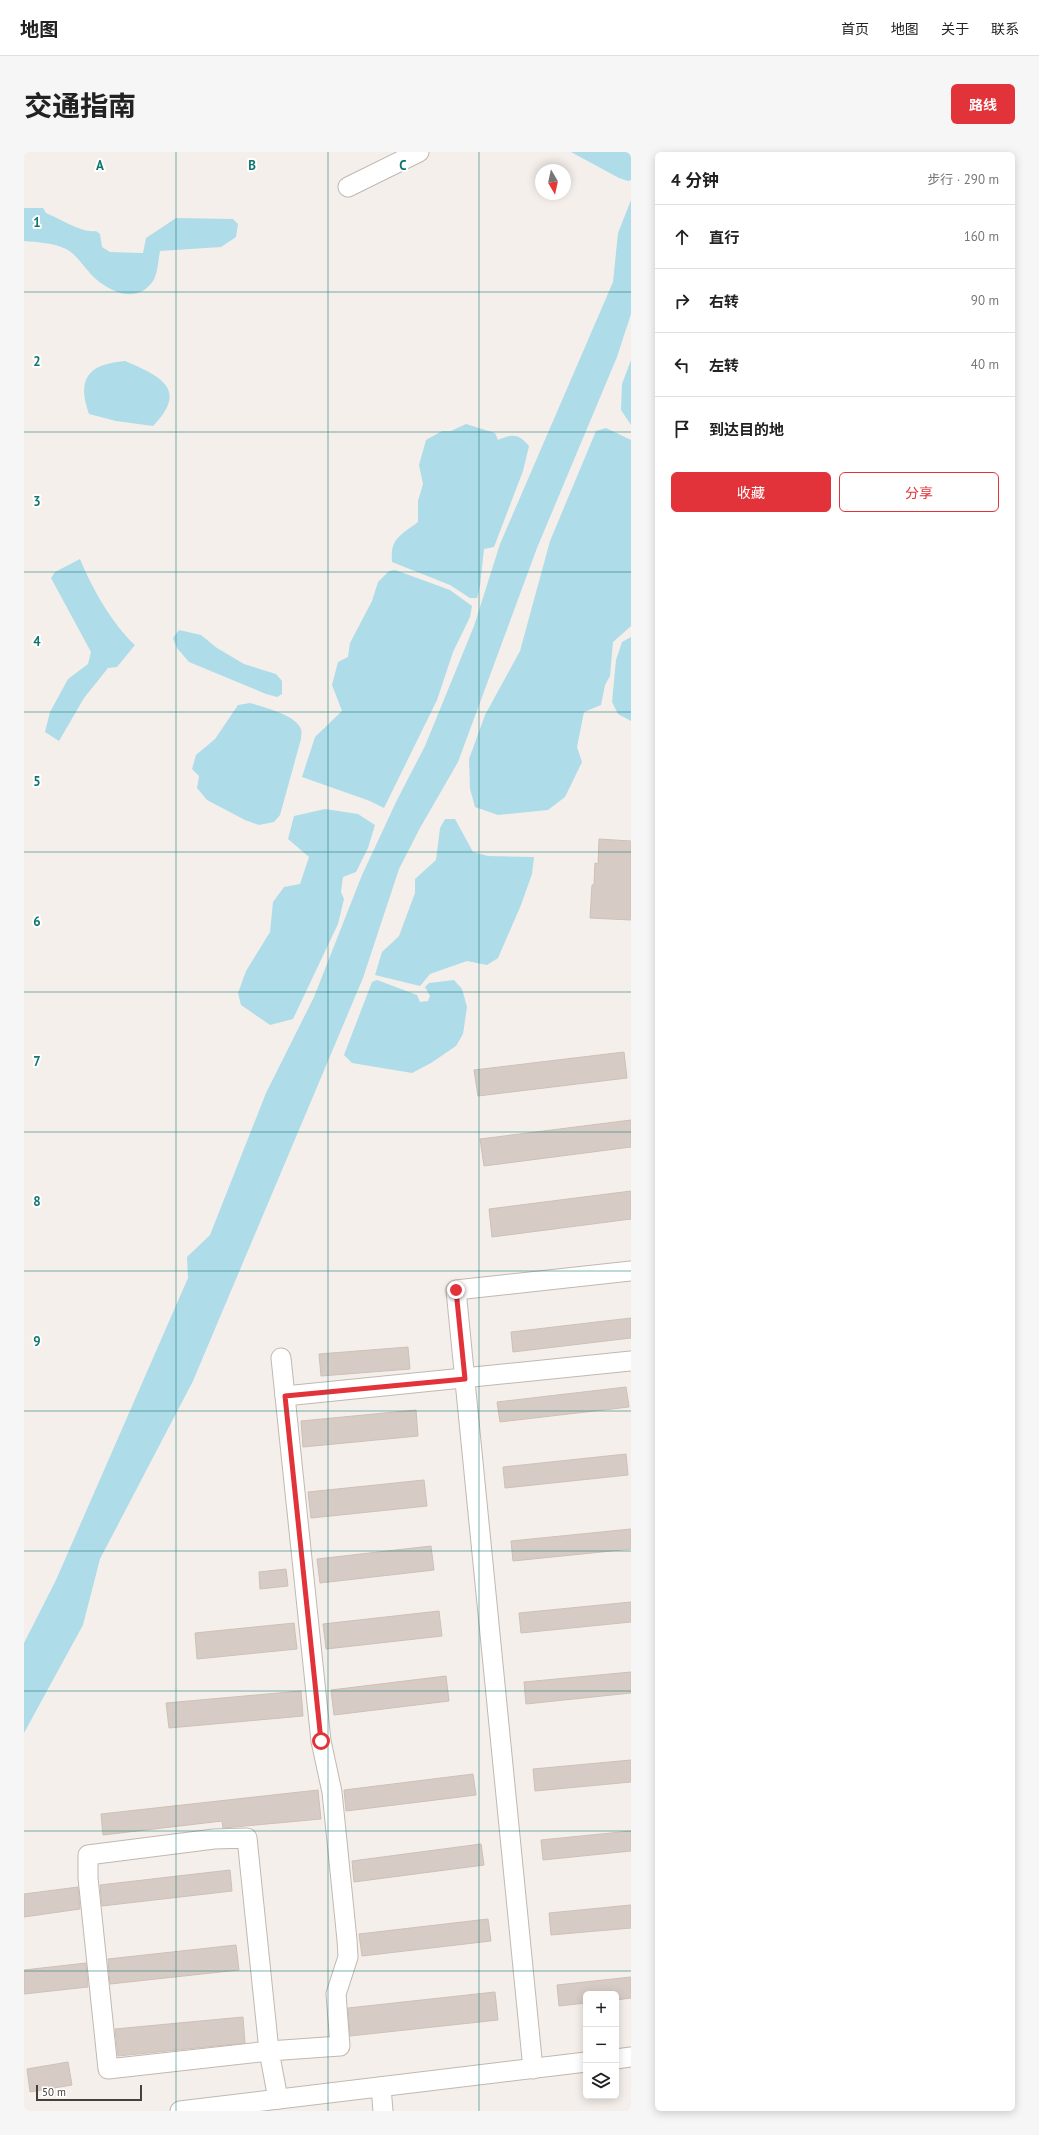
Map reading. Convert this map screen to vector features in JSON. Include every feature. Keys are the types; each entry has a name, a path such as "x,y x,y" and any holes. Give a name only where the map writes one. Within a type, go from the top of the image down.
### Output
{"street":[{"path":"348,187 419,152"},
{"path":"533,2069 456,1290 631,1271"},
{"path":"278,2099 269,2051 247,1838 214,1839 88,1854 88,1878 108,2069 269,2051 340,2046 336,1994 348,1957 332,1792 321,1741 281,1358"},
{"path":"285,1396 465,1379 631,1361"},
{"path":"619,2059 631,2057"},
{"path":"180,2111 583,2062"},
{"path":"381,2087 383,2111"}],"water":[{"path":"571,152 631,152 631,180 628,181 619,178"},
{"path":"631,200 631,314 617,357 537,548 458,762 420,828 399,869 363,978 193,1381 100,1559 83,1625 24,1733 24,1643 56,1580 188,1278 187,1257 210,1235 266,1093 314,997 362,875 397,800 425,746 474,626 500,544 613,282 618,233"},
{"path":"24,208 43,208 46,213 71,225 84,230 96,231 100,234 102,247 110,252 143,253 146,238 176,218 233,219 238,224 236,237 221,247 160,251 157,271 153,281 147,288 140,292 126,294 111,289 97,280 74,255 66,249 51,244 24,241"},
{"path":"631,360 631,425 621,410 622,384"},
{"path":"125,361 149,372 159,378 166,385 169,393 169,402 164,413 153,426 116,421 89,414 85,402 84,391 85,382 89,375 102,365"},
{"path":"466,424 495,433 498,440 511,436 518,437 529,446 523,471 494,547 484,549 480,586 477,598 470,598 450,585 392,562 393,547 395,542 402,534 418,522 418,501 423,484 419,465 426,440 442,431 451,431"},
{"path":"606,428 631,440 631,626 613,642 610,676 605,685 601,705 584,712 577,747 582,762 565,797 548,810 498,815 475,807 470,789 469,759 485,715 520,651 550,541 596,431"},
{"path":"80,559 90,582 103,605 118,627 135,645 117,667 108,668 84,698 59,741 45,732 50,712 68,679 88,664 91,652 51,578 55,572"},
{"path":"395,570 450,590 472,606 470,617 453,652 437,700 384,808 370,801 302,777 315,737 342,711 332,685 338,662 348,657 350,643 372,601 378,582 389,571"},
{"path":"179,630 201,635 217,648 244,664 276,674 282,681 282,694 277,697 266,694 189,662 177,648 173,638"},
{"path":"631,637 631,721 618,714 612,702 616,660 622,642"},
{"path":"250,703 271,709 286,716 298,724 301,729 301,739 280,815 274,822 259,825 245,820 207,800 197,788 199,776 192,769 196,755 215,739 238,705"},
{"path":"325,809 358,814 375,825 368,848 356,872 343,877 341,892 344,899 338,924 293,1019 270,1025 241,1005 238,993 246,971 270,932 273,902 284,887 300,884 309,857 288,839 294,816"},
{"path":"445,819 455,819 473,852 488,856 534,857 532,874 521,905 498,958 487,965 467,961 430,974 420,986 375,975 382,952 399,936 415,893 415,879 436,860 440,828"},
{"path":"377,980 417,995 420,1002 428,1001 430,996 425,987 429,983 454,980 462,989 467,1007 463,1034 456,1046 431,1063 412,1073 352,1063 344,1055 372,982"}],"building":[{"path":"599,839 631,841 631,920 590,918 595,863 598,864"},
{"path":"624,1052 627,1078 478,1096 474,1070"},
{"path":"631,1120 631,1147 484,1166 480,1139"},
{"path":"631,1191 631,1219 492,1237 489,1209"},
{"path":"631,1318 631,1338 513,1352 511,1332"},
{"path":"408,1347 410,1369 321,1376 319,1354"},
{"path":"626,1387 629,1407 500,1422 497,1402"},
{"path":"416,1410 418,1436 303,1447 301,1421"},
{"path":"626,1454 628,1475 505,1488 503,1467"},
{"path":"424,1480 427,1506 311,1518 308,1492"},
{"path":"631,1529 631,1549 513,1561 511,1541"},
{"path":"431,1546 434,1570 320,1583 317,1559"},
{"path":"286,1569 288,1586 260,1589 259,1572"},
{"path":"631,1602 631,1622 521,1633 519,1613"},
{"path":"439,1611 442,1636 326,1649 323,1624"},
{"path":"294,1623 297,1649 197,1659 195,1633"},
{"path":"631,1672 631,1693 526,1704 524,1682"},
{"path":"446,1676 449,1701 334,1715 331,1690"},
{"path":"301,1691 303,1716 169,1728 166,1703"},
{"path":"631,1760 631,1782 535,1791 533,1769"},
{"path":"473,1774 476,1795 346,1811 344,1790"},
{"path":"318,1790 321,1819 223,1828 222,1821 103,1835 101,1814"},
{"path":"631,1831 631,1851 543,1860 541,1840"},
{"path":"481,1844 484,1865 354,1882 352,1861"},
{"path":"230,1870 232,1891 102,1906 100,1885"},
{"path":"78,1887 80,1909 24,1917 24,1894"},
{"path":"631,1905 631,1928 551,1935 549,1913"},
{"path":"488,1919 491,1941 362,1956 359,1934"},
{"path":"236,1945 239,1970 110,1984 108,1959"},
{"path":"86,1963 88,1987 24,1994 24,1970"},
{"path":"631,1977 631,1998 619,2000 619,1991 583,1991 583,2003 559,2006 557,1985"},
{"path":"495,1992 498,2020 350,2036 348,2008"},
{"path":"243,2017 245,2043 118,2056 115,2029"},
{"path":"68,2062 72,2085 30,2092 27,2069"}],"route":[{"path":"321,1741 285,1396 465,1379 456,1290"}]}
